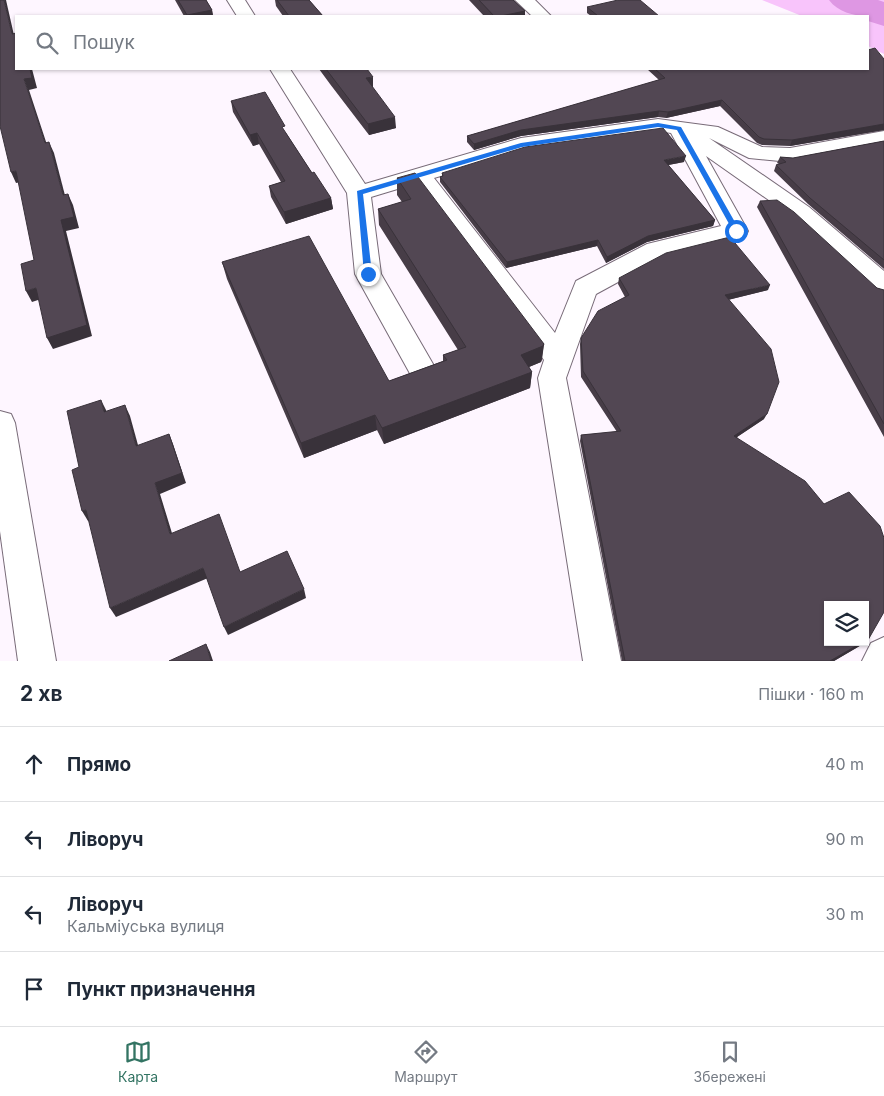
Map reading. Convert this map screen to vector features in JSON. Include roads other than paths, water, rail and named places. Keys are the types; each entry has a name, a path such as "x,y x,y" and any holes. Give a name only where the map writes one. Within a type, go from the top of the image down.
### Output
{"street":[{"path":"236,0 245,15"},
{"path":"524,0 541,15"},
{"path":"281,70 359,193 368,274 423,371"},
{"path":"359,193 521,145 658,125 718,133 757,153 790,155 884,138"},
{"path":"679,128 802,212 884,286"},
{"path":"602,661 552,378 585,288 656,250 736,231 679,128"},
{"path":"419,175 559,359"},
{"path":"0,424 37,661"},
{"path":"881,661 884,656"}],"waterway":[{"path":"847,0 884,15"}]}
